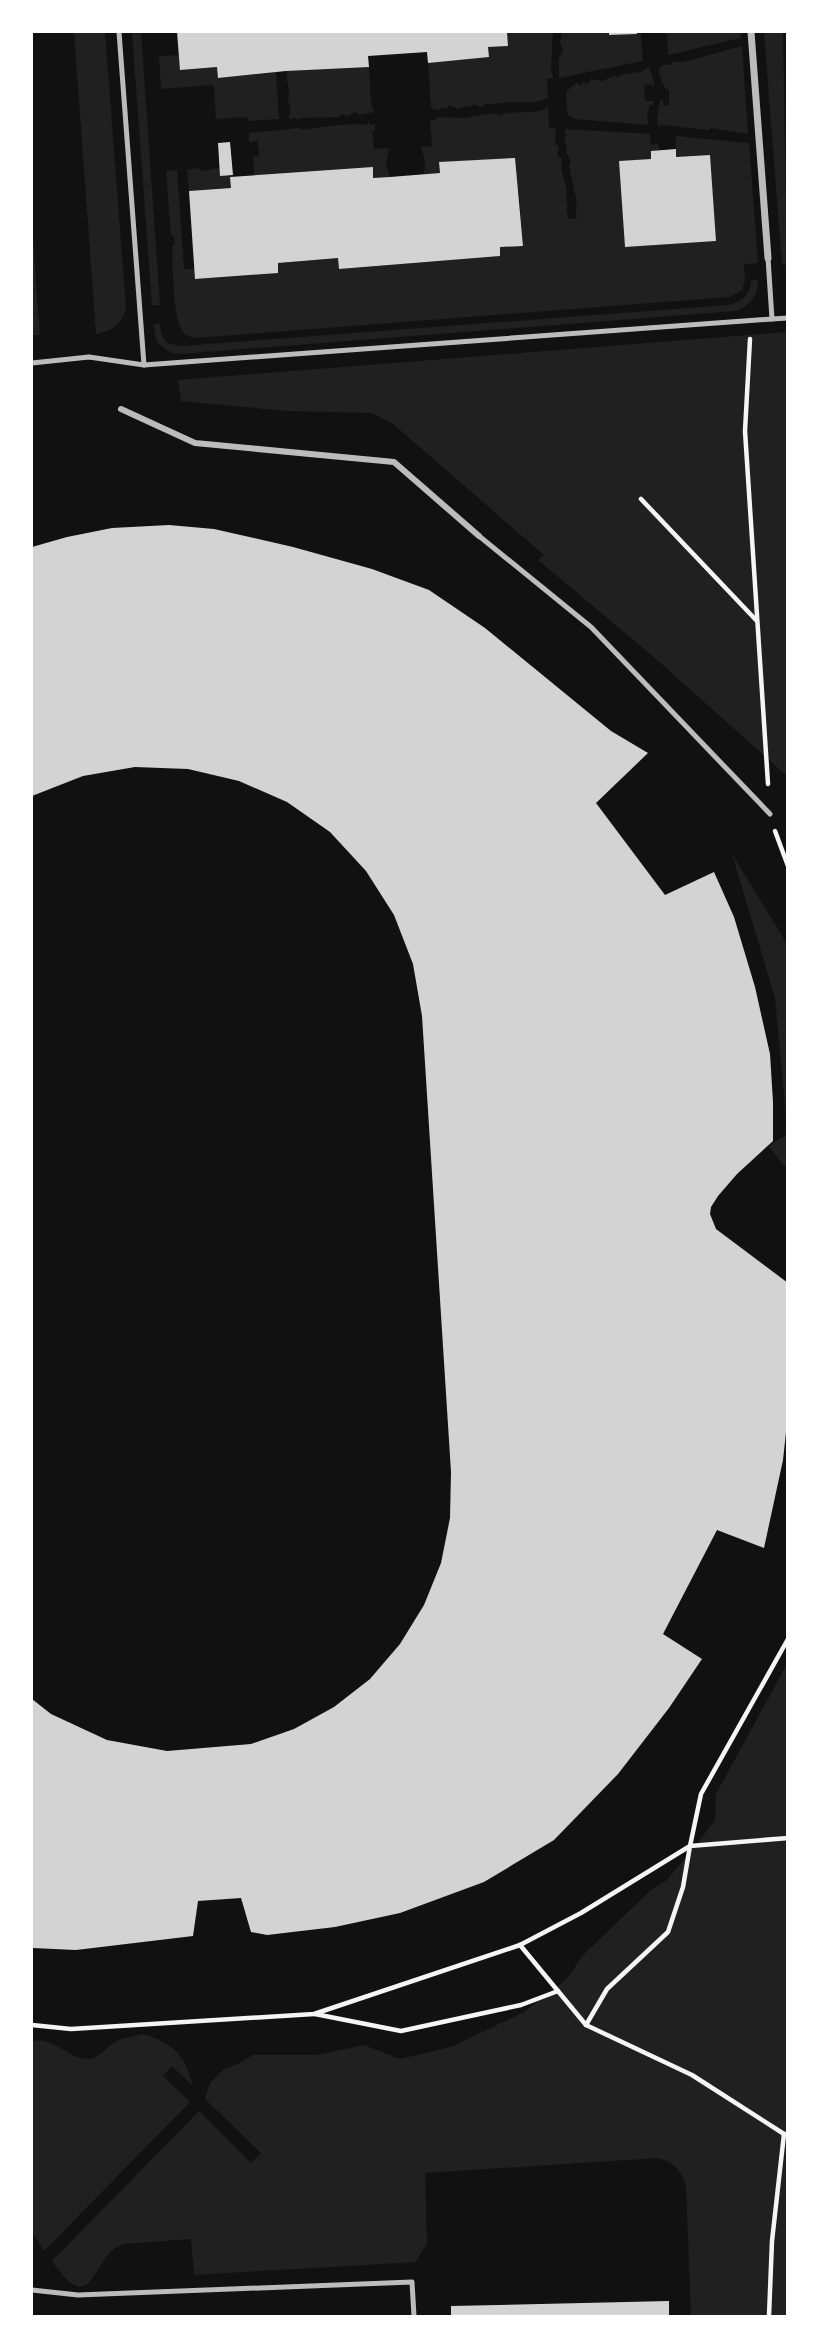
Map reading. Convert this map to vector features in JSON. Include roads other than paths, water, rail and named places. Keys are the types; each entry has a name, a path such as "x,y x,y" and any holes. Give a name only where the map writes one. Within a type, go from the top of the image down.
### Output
{"street":[{"path":"751,32 768,258"},
{"path":"121,409 195,443 394,462 480,536"}],"lane":[{"path":"119,32 144,365"},
{"path":"768,258 772,319"},
{"path":"32,363 89,357 144,365 788,318"},
{"path":"480,536 591,627 770,814"},
{"path":"32,2290 78,2295 412,2282 414,2316"}]}
